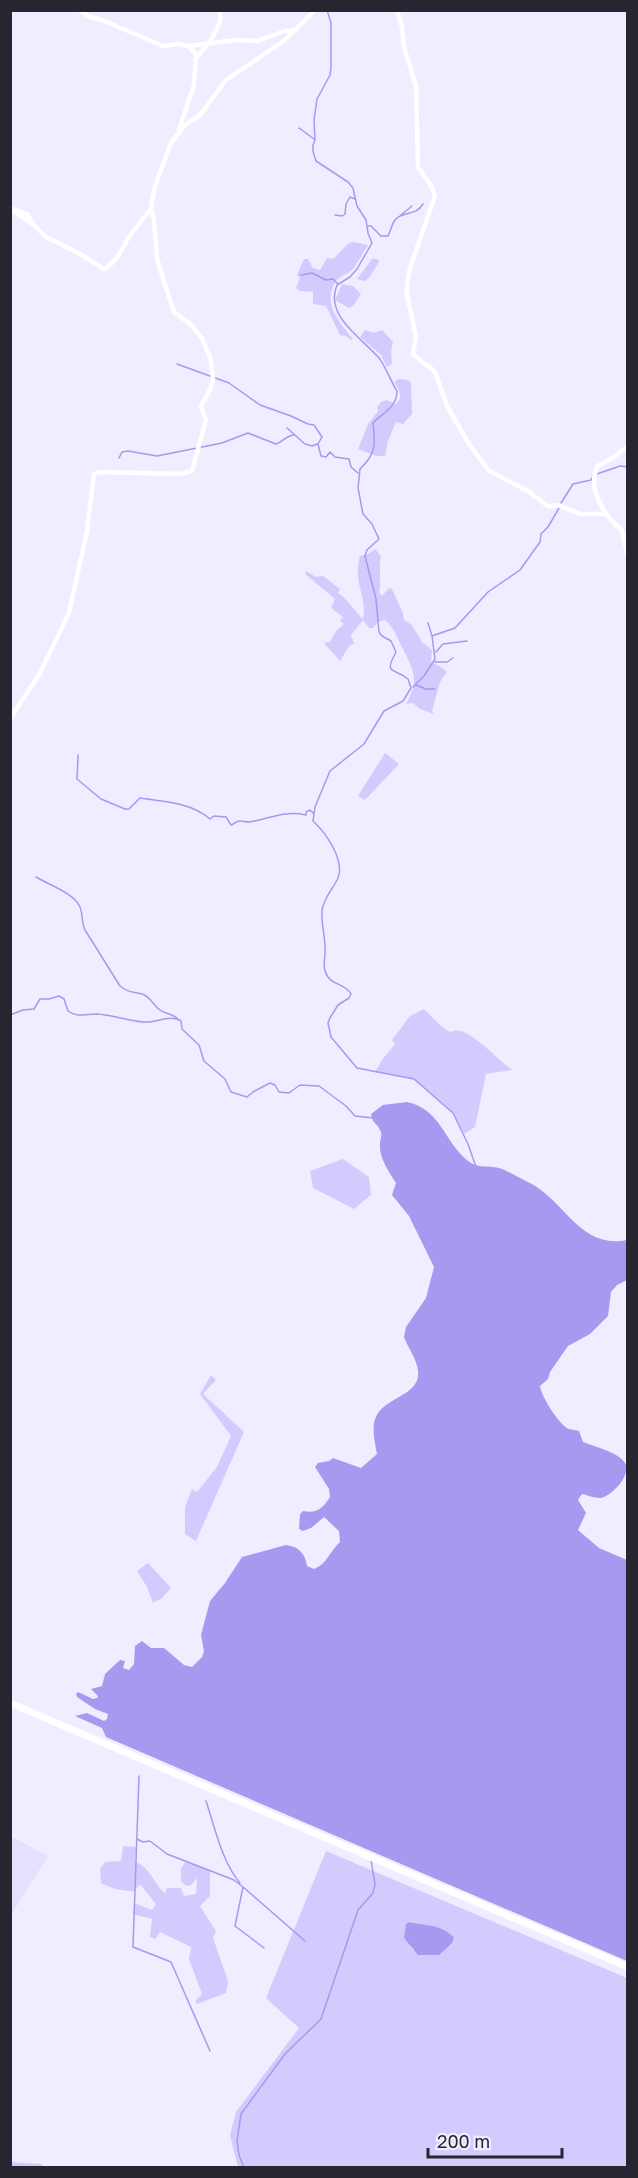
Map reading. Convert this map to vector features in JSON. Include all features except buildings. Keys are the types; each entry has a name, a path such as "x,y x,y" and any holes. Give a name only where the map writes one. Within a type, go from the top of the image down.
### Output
{"main road":[{"path":"10,1702 627,1966"}],"street":[{"path":"79,10 90,17 163,46 257,41 295,30"},
{"path":"196,57 210,42 220,22 220,10"},
{"path":"171,143 185,125 199,116 226,80 270,51 315,10"},
{"path":"397,10 404,47 416,86 418,166 432,187 435,196 407,284 407,295 416,336 413,354 435,372 447,406 469,444 489,471 528,491 549,507 558,505 580,514 606,514"},
{"path":"10,718 40,673 69,613 87,531 94,474 100,472 180,474 192,471 206,420 202,404 211,388 213,378 211,360 202,338 189,323 174,312 157,258 151,209 155,186 171,143 183,122 188,98 194,85 196,57 195,51 188,46"},
{"path":"10,208 27,214 45,236 104,269 121,255 127,240 151,209"},
{"path":"627,446 596,470 596,491 600,504 615,525 622,530 627,558"}],"shaded area":[{"path":"349,243 368,245 352,270 337,280 330,296 334,311 353,339 351,340 340,335 326,306 313,304 313,292 300,291 296,288 300,278 297,275 304,259 308,259 313,268 320,270 327,258 333,259"},
{"path":"372,259 378,259 379,262 369,278 364,281 357,279"},
{"path":"342,284 353,286 361,294 349,308 335,300"},
{"path":"365,330 374,333 382,330 393,342 392,364 387,367 381,355 360,337"},
{"path":"399,379 408,380 411,383 412,414 403,424 396,422 385,456 376,456 358,449 368,424 378,411 377,407 381,402 386,400 396,404 400,399 400,393 394,382"},
{"path":"375,549 381,556 379,592 382,596 389,588 392,589 404,620 412,625 422,642 432,650 431,662 447,672 440,682 432,711 434,714 420,709 413,703 406,704 413,687 413,673 409,660 391,626 385,620 369,628 363,620 351,635 354,644 349,646 340,661 324,643 330,642 336,631 344,624 340,621 343,617 331,608 335,599 305,574 306,571 316,577 323,576 340,589 338,593 363,619 364,603 358,566 360,556"},
{"path":"385,753 399,764 365,800 358,796"},
{"path":"424,1009 450,1032 459,1031 472,1036 512,1070 486,1074 475,1127 464,1134 453,1113 414,1079 375,1072 395,1044 392,1040 410,1016"},
{"path":"407,1102 428,1112 468,1161 479,1166 499,1168 528,1182 541,1190 585,1231 597,1238 611,1241 627,1240 627,1280 617,1285 611,1292 608,1316 590,1334 568,1346 550,1372 548,1379 540,1386 551,1410 560,1422 569,1429 579,1431 583,1442 618,1456 625,1463 626,1468 626,1473 619,1485 605,1497 582,1494 578,1500 586,1513 578,1530 599,1548 627,1560 627,1961 106,1737 102,1728 75,1716 87,1713 104,1721 107,1719 108,1714 95,1709 76,1694 78,1692 93,1699 97,1698 98,1696 91,1689 102,1686 105,1674 120,1660 125,1661 123,1668 129,1670 134,1664 135,1646 142,1641 151,1648 164,1648 184,1665 192,1667 202,1657 204,1651 201,1635 210,1601 242,1557 286,1545 301,1551 307,1566 314,1569 322,1564 340,1542 339,1531 324,1517 311,1528 303,1531 299,1529 300,1514 303,1511 312,1512 319,1509 330,1497 329,1489 315,1467 318,1463 333,1458 361,1468 377,1454 374,1425 380,1410 414,1386 417,1379 416,1362 404,1337 406,1327 426,1298 434,1267 409,1216 392,1195 396,1183 383,1160 380,1149 381,1132 371,1114 383,1105"},
{"path":"343,1159 369,1177 371,1195 354,1209 313,1188 310,1171"},
{"path":"211,1375 216,1380 203,1394 244,1432 196,1541 185,1534 185,1507 192,1489 197,1492 217,1467 231,1436 200,1394"},
{"path":"148,1563 171,1588 162,1598 153,1603 137,1571"},
{"path":"11,1836 48,1856 11,1915"},
{"path":"123,1846 136,1847 135,1862 148,1871 165,1893 167,1888 181,1888 184,1896 196,1894 197,1878 191,1885 186,1886 181,1881 181,1869 186,1861 210,1870 210,1896 200,1906 216,1931 213,1938 228,1981 226,1993 197,2004 195,2001 202,1994 189,1959 191,1947 160,1932 155,1939 150,1937 152,1919 133,1914 134,1903 152,1910 156,1904 140,1884 134,1891 129,1891 101,1883 100,1869 105,1862 121,1861"},
{"path":"326,1851 627,1978 627,2167 238,2167 230,2135 236,2112 299,2028 266,1998","holes":["410,1922 452,1942 439,1955 414,1951 410,1946"]},
{"path":"410,1922 444,1930 454,1938 452,1943 439,1955 418,1955 404,1938 406,1924"},
{"path":"10,2162 42,2164 42,2167 11,2167"}],"waterway":[{"path":"327,10 331,23 331,68 330,75 317,99 313,151 316,161 348,182 353,188 357,206 366,220 372,243 357,269 350,277 337,285 334,296 340,316 379,358 397,391 395,402 373,423 374,448 360,469 358,488 363,514 372,524 379,539 367,550 365,556 376,599 379,632 391,641 396,652 390,668 408,679 411,688 403,701 384,711 364,744 330,771 315,807 313,821 333,847 339,863 338,878 326,898 322,911 324,969 330,980 351,994 338,1005 328,1023 331,1037 357,1068 414,1079 453,1113 476,1167"},
{"path":"299,128 314,139"},
{"path":"335,215 345,214 346,204 350,197 355,199"},
{"path":"367,226 371,226 381,236 388,236 395,219 414,212 423,204"},
{"path":"401,215 412,206"},
{"path":"301,275 312,273 326,280 333,279 338,284"},
{"path":"177,364 229,383 260,405 314,425 322,437 318,444 321,456 326,457 330,452 335,457 349,459 351,467 358,473"},
{"path":"287,428 305,444 312,446 317,444"},
{"path":"119,458 122,452 157,456 222,443 248,433 276,444 294,435"},
{"path":"597,474 620,466 628,467"},
{"path":"561,503 573,484 591,480 593,476"},
{"path":"413,687 424,676 435,659 432,636 455,628 488,592 520,570 540,542 541,534 559,508"},
{"path":"428,623 432,636"},
{"path":"436,652 443,644 467,641"},
{"path":"435,662 447,662 453,658"},
{"path":"416,685 426,689 435,689"},
{"path":"78,755 77,779 101,799 125,809 129,809 140,798 158,800 195,809 210,819 214,816 226,817 231,825 239,821 249,822 283,814 306,815 306,812 310,810 314,814"},
{"path":"36,877 67,893 77,902 85,930 120,986 128,991 145,995 160,1010 177,1018"},
{"path":"10,1015 34,1009 40,999 59,996 64,999 68,1011 75,1014 96,1014 144,1022 177,1019 181,1021 182,1029 199,1045 204,1061 225,1079 231,1092 247,1097 270,1083 275,1085 279,1092 289,1093 300,1085 319,1086 346,1106 355,1116 373,1118"},
{"path":"139,1776 133,1947 171,1962 210,2051"},
{"path":"206,1801 228,1865 240,1883"},
{"path":"137,1839 143,1842 150,1841 167,1854 234,1880 243,1887 235,1926 264,1948"},
{"path":"244,2168 237,2141 241,2114 285,2054 321,2019 358,1910 373,1893 375,1884 371,1860"},
{"path":"243,1887 305,1941"}]}
